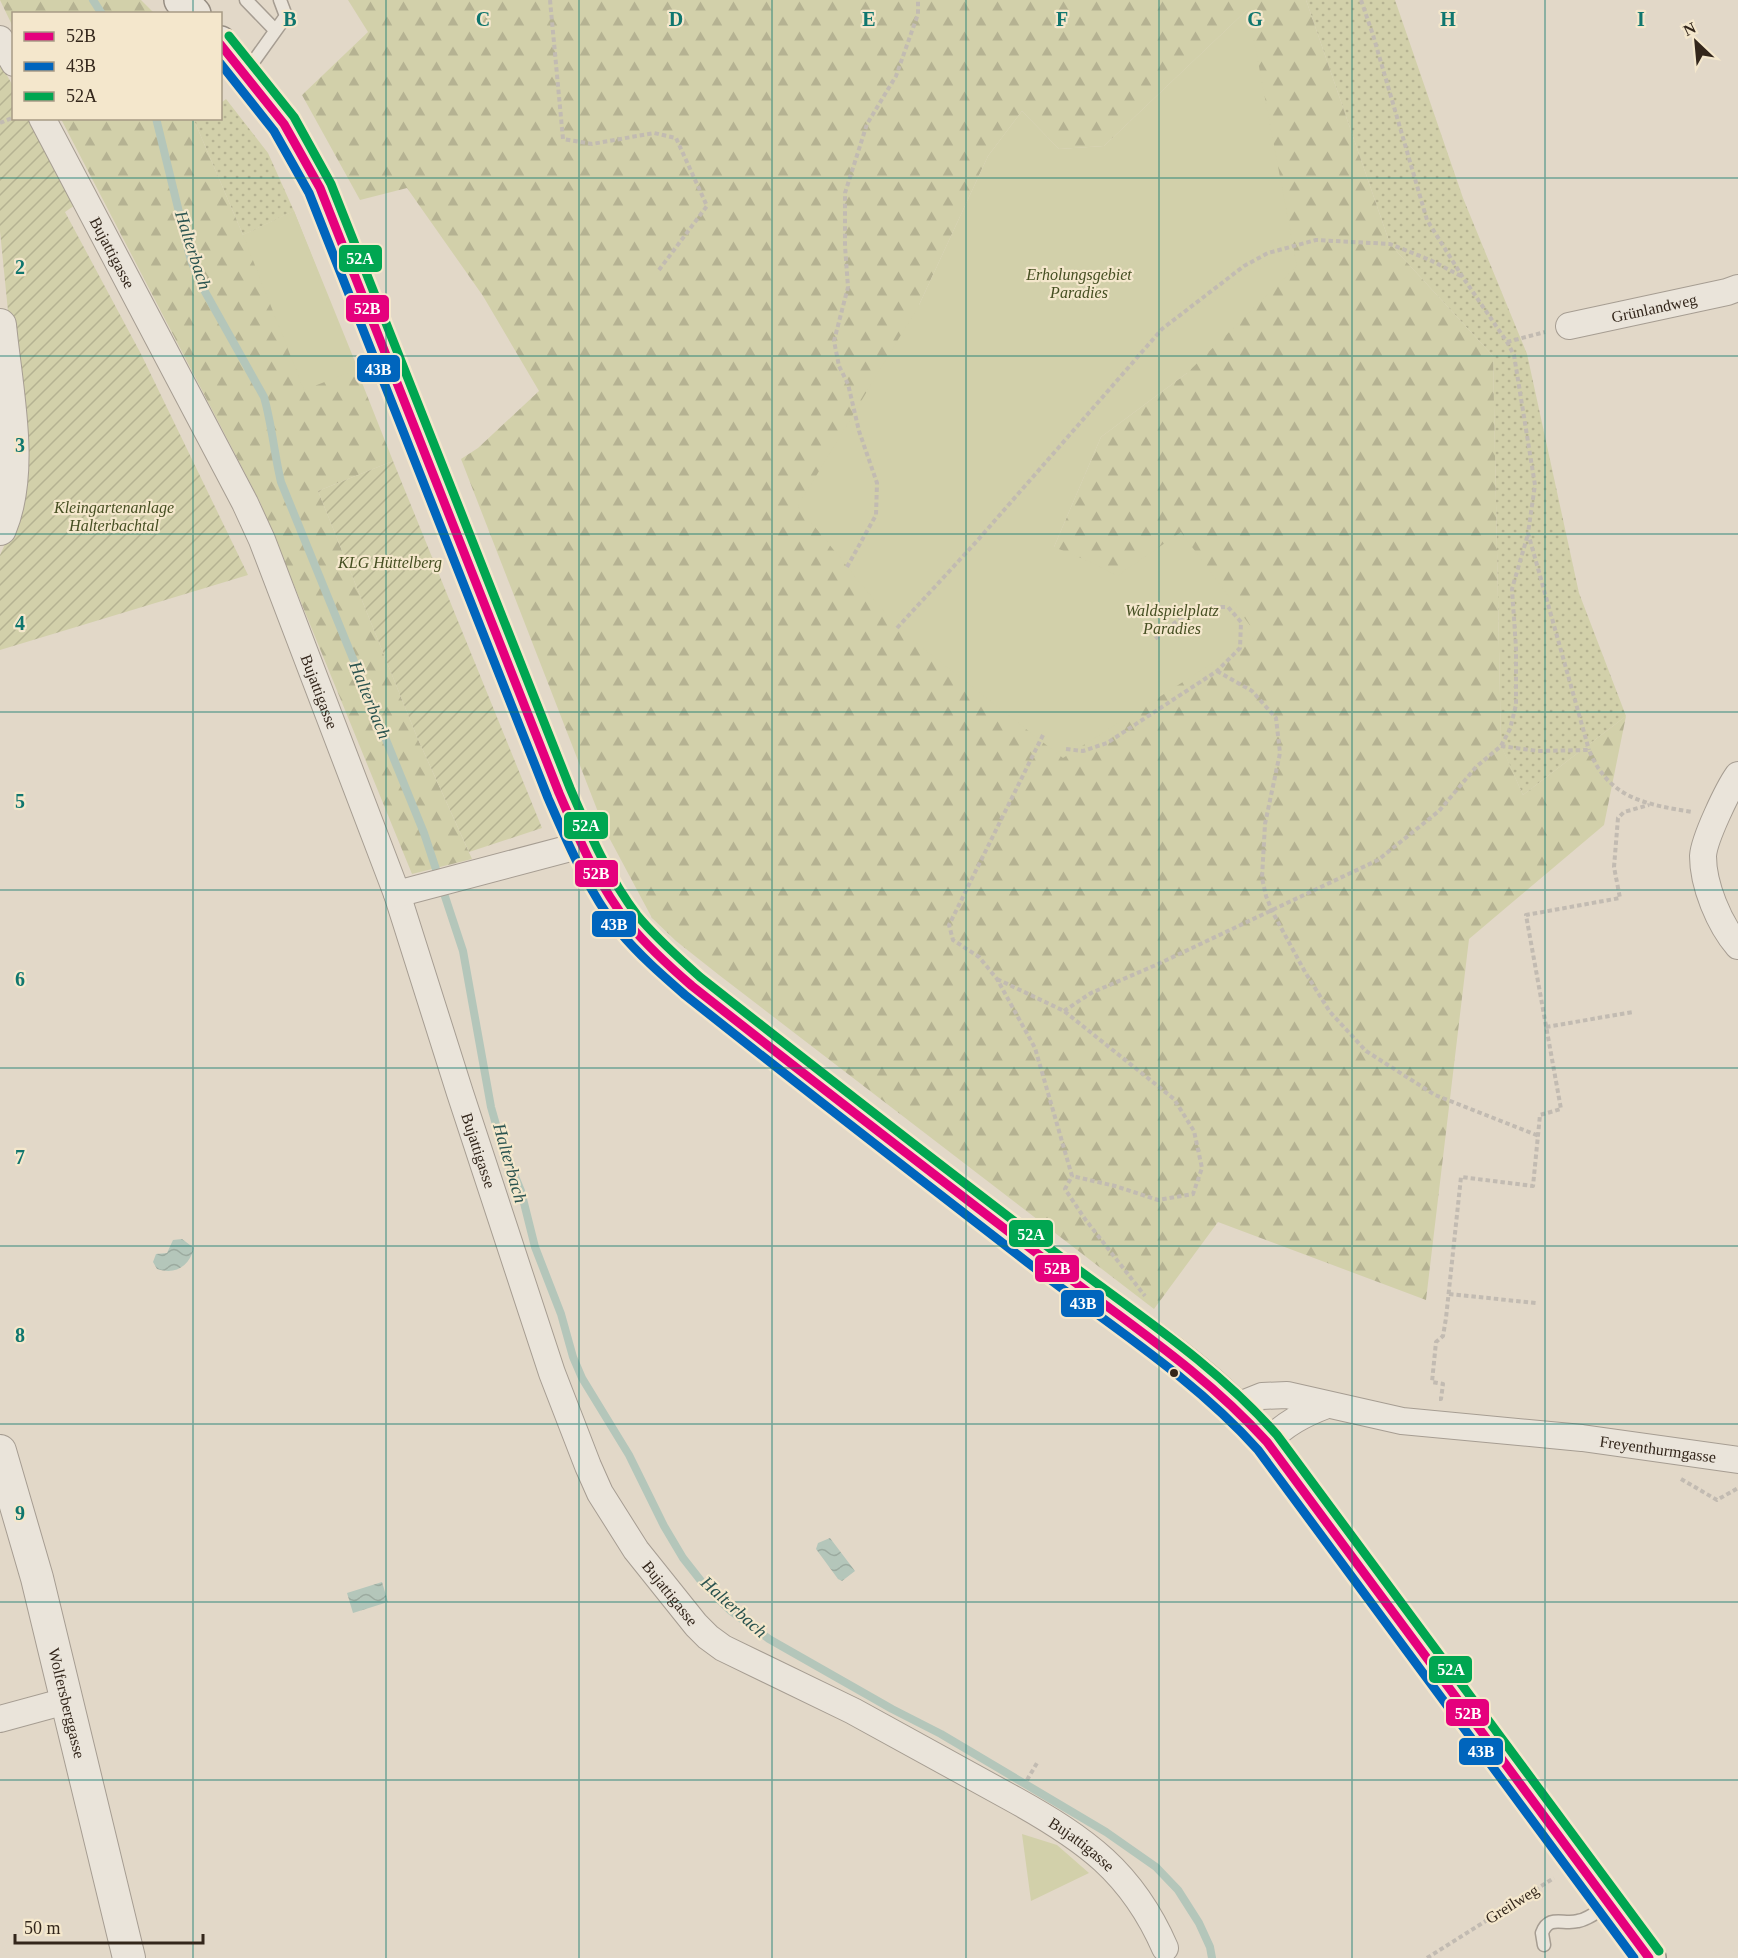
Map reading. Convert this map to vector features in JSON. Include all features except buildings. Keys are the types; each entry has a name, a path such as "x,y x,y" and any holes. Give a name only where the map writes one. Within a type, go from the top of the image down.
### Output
{"main road":[{"path":"181,0 192,12"},
{"path":"222,45 284,124 324,196 555,783 582,845 620,913 672,969 923,1166 1154,1340 1238,1409 1267,1442 1649,1958"}],"street":[{"path":"0,39 12,60"},
{"name":"Bujattigasse","path":"43,120 249,513 272,567 397,894 459,1093 552,1372 593,1479 622,1530 696,1625 723,1648 853,1712 1015,1800 1098,1854 1127,1882 1171,1952"},
{"name":"Grünlandweg","path":"1569,326 1738,288"},
{"path":"0,325 13,448 10,494 0,529"},
{"path":"1738,775 1715,820 1703,855 1711,900 1730,937 1738,946"},
{"path":"397,894 582,845"},
{"name":"Freyenthurmgasse","path":"1238,1409 1255,1398 1272,1394 1300,1397 1413,1423 1582,1438 1738,1460"},
{"path":"1267,1442 1288,1423 1310,1411 1328,1405"},
{"name":"Wolfersberggasse","path":"0,1451 37,1578 129,1958"},
{"path":"0,1719 66,1701"}],"lane":[{"path":"246,0 275,30"},
{"path":"245,73 286,16 280,0"},
{"path":"1544,1945 1542,1934 1549,1923 1555,1920 1578,1921 1609,1904"}],"path":[{"path":"550,0 564,139 592,144 654,133 676,138 707,206 659,270"},
{"path":"848,567 876,515 877,483 859,431 848,384 839,366 834,341 848,287 845,192 867,124 896,76 918,14 918,0"},
{"path":"1064,1011 1091,993 1378,860 1439,811 1476,767 1501,746 1510,729 1516,705 1516,648 1512,589 1528,533 1535,485 1514,355 1427,220 1374,35 1361,0"},
{"path":"897,628 977,541 1162,329 1244,266 1268,253 1316,240 1390,244 1462,276"},
{"path":"1507,342 1569,326"},
{"path":"1528,533 1595,766 1614,788 1649,805 1701,813 1715,820"},
{"path":"1066,749 1083,751 1107,743 1217,671 1240,648 1241,622 1228,607 1205,606 1186,614 1155,639"},
{"path":"1217,671 1252,691 1276,718 1280,753 1275,786 1265,824 1262,878 1272,911 1330,1012 1366,1051 1435,1095 1539,1136"},
{"path":"1043,735 949,924 953,940 979,957 997,979 1035,1048 1072,1176 1065,1189 1085,1220 1139,1289"},
{"path":"1501,746 1538,751 1589,750"},
{"path":"1439,1399 1441,1399 1443,1384 1431,1383 1436,1342 1443,1336 1461,1177 1533,1186 1540,1115 1561,1109 1526,915 1620,898 1614,867 1618,818 1624,813 1649,805"},
{"path":"997,979 1064,1011 1174,1099 1194,1131 1202,1168 1193,1194 1158,1200 1115,1186 1072,1176"},
{"path":"1546,1027 1633,1012"},
{"path":"1449,1294 1536,1303"},
{"name":"Greilweg","path":"1427,1958 1579,1862"}],"green space":[{"path":"0,0 141,0 153,12 12,12 12,25"},
{"name":"Waldspielplatz Paradies","path":"348,0 1306,0 1390,244 1493,356 1501,745 1523,795 1626,716 1604,825 1469,939 1426,1300 1218,1222 1154,1309 719,975 676,941 652,918 605,830 461,459 478,448 539,391 483,296 407,188 360,200 302,95 368,32","holes":["1247,10 1187,373 1101,437 1054,547 919,305 988,156 1022,111 1059,149 1104,146"]},
{"path":"1306,0 1395,0 1463,198 1527,354 1579,593 1626,716 1523,795 1501,746 1493,356 1390,244"},
{"name":"Erholungsgebiet Paradies","path":"1248,9 1297,266 1187,373 1101,437 1054,547 1117,576 1181,532 1257,635 1063,758 897,628 798,506 919,305 988,156 1022,111 1059,149 1104,146"},
{"name":"Kleingartenanlage Halterbachtal","path":"0,63 12,84 12,120 32,120 75,205 65,212 141,354 248,575 0,650 0,555 11,531 24,471 0,231"},
{"path":"226,99 268,153 294,211 243,235 194,120 222,120 222,102"},
{"path":"62,120 194,120 243,235 294,211 393,461 318,491 417,737 472,859 412,874 260,502"},
{"path":"294,211 358,369 304,390 243,235"},
{"name":"KLG Hüttelberg","path":"393,461 542,828 469,852 417,737 318,491"},
{"path":"1022,1834 1057,1845 1089,1873 1031,1901"}],"water":[{"path":"182,1239 194,1248 185,1265 170,1271 157,1269 153,1262 156,1254 167,1253 173,1240"},
{"path":"830,1538 855,1571 842,1581 838,1579 816,1549 818,1543"},
{"path":"382,1582 388,1602 353,1613 347,1593"}],"waterway":[{"name":"Halterbach","path":"93,0 101,12"},
{"name":"Halterbach","path":"156,120 190,257 199,281 264,397 281,482 424,833 463,951 491,1107 501,1142 521,1191 535,1247 561,1314 573,1357 582,1378 629,1455 664,1526 683,1558 705,1586 731,1611 769,1639 892,1709 941,1734 1106,1832 1156,1867 1178,1890 1199,1923 1210,1947 1212,1958"}],"transit line":[{"name":"52A","path":"229,36 294,117 331,184 570,788 608,870 637,915 700,977 966,1185 1171,1338 1252,1409 1277,1435 1659,1951"},
{"name":"52B","path":"222,46 284,124 320,188 559,793 599,878 629,924 692,986 958,1193 1189,1368 1242,1416 1267,1442 1649,1958"},
{"name":"43B","path":"222,66 274,131 309,193 548,798 588,883 619,931 643,957 685,995 1040,1272 1153,1356 1233,1424 1258,1450 1634,1958"}]}
